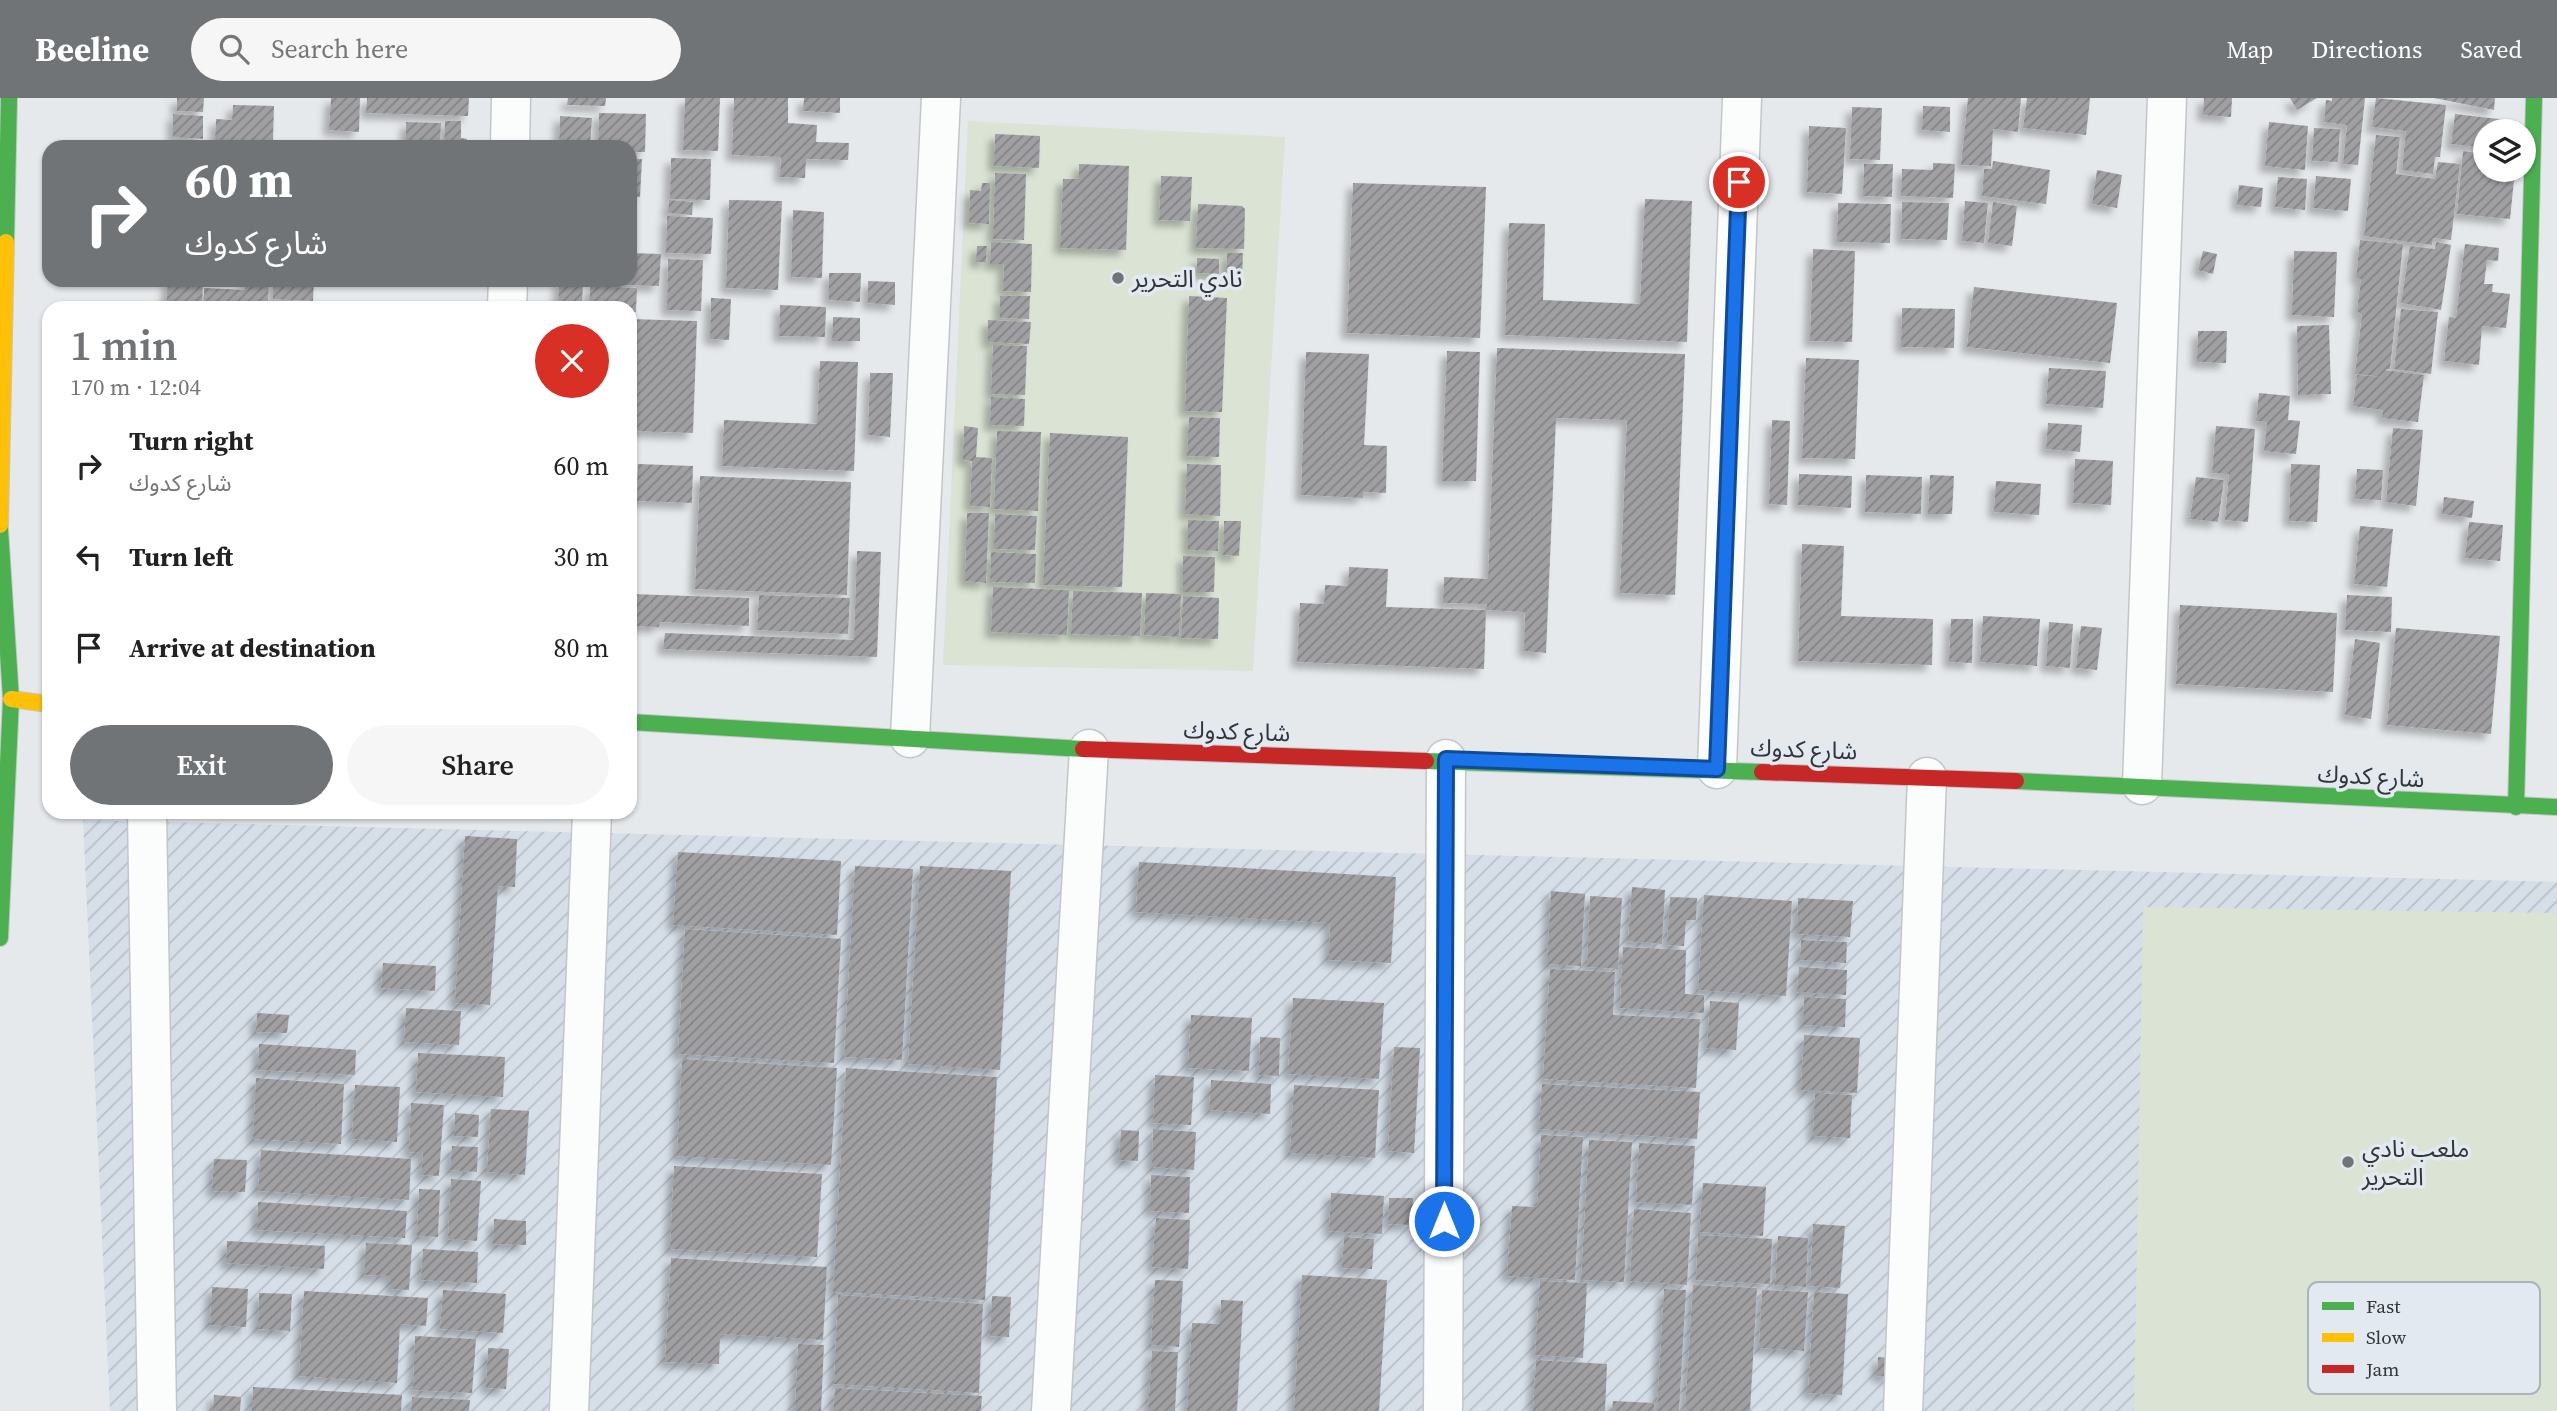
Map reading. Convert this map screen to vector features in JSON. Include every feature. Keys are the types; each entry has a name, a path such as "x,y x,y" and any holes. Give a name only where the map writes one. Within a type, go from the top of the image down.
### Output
{"street":[{"path":"0,938 11,699 0,527 9,98"},
{"path":"510,140 511,98"},
{"path":"910,737 941,98"},
{"path":"1717,769 1742,98"},
{"path":"2142,785 2167,98"},
{"path":"2516,807 2534,98"},
{"path":"11,699 42,703"},
{"name":"شارع كدوك","path":"637,722 1089,749 1446,759 2142,785 2516,807 2557,807"},
{"path":"1051,1411 1089,749"},
{"path":"1443,1411 1446,759"},
{"path":"1903,1411 1927,777"},
{"path":"148,819 157,1411"},
{"path":"569,1411 592,819"}],"shaded area":[{"path":"83,820 2557,882 2557,1411 110,1411"}],"green space":[{"name":"نادي التحرير","path":"968,121 1285,137 1253,671 943,665"},
{"name":"ملعب نادي التحرير","path":"2143,907 2557,913 2557,1411 2134,1411"}],"building":[{"path":"177,98 204,98 203,112 177,111"},
{"path":"331,98 360,98 359,132 329,130"},
{"path":"367,98 469,98 468,116 366,113"},
{"path":"568,98 606,98 605,106 567,105"},
{"path":"685,98 720,98 718,151 683,150"},
{"path":"734,98 788,98 788,123 817,125 816,142 849,143 848,160 806,159 805,178 780,177 781,157 732,155"},
{"path":"804,98 840,98 840,113 803,111"},
{"path":"1968,98 2021,98 2018,132 1993,129 1991,166 1961,165"},
{"path":"2027,98 2090,98 2086,135 2023,128"},
{"path":"2204,98 2232,98 2231,117 2203,115"},
{"path":"2290,98 2317,98 2297,110"},
{"path":"2332,98 2365,98 2358,165 2343,164 2347,125 2324,122 2326,100 2332,101"},
{"path":"2376,98 2446,105 2440,157 2435,157 2433,174 2402,170 2406,131 2372,127"},
{"path":"2434,98 2495,98 2494,110"},
{"path":"233,105 274,106 273,140 215,140 216,119 232,120"},
{"path":"1923,106 1950,107 1950,132 1922,130"},
{"path":"1852,107 1882,108 1880,160 1850,159"},
{"path":"599,113 646,114 645,152 637,152 637,140 598,140"},
{"path":"173,114 203,116 203,139 173,137"},
{"path":"2455,114 2499,119 2473,119 2473,147 2451,144"},
{"path":"560,116 592,118 590,140 559,140"},
{"path":"445,121 461,121 461,138 467,140 444,140"},
{"path":"406,122 441,123 440,140 406,140"},
{"path":"2269,122 2308,126 2305,170 2265,166"},
{"path":"1809,126 1846,128 1842,194 1807,192"},
{"path":"2314,128 2340,129 2338,162 2312,161"},
{"path":"995,134 1040,136 1039,168 994,166"},
{"path":"2376,135 2400,137 2396,174 2435,179 2438,162 2460,164 2451,240 2433,238 2432,245 2364,236"},
{"path":"2463,151 2473,152 2473,182 2514,182 2510,219 2457,214"},
{"path":"671,158 711,159 710,200 670,199"},
{"path":"637,159 642,159 640,197 637,197"},
{"path":"1993,161 2050,170 2046,204 1982,196 1984,169 1992,169"},
{"path":"1933,163 1955,164 1953,198 1901,196 1902,169 1933,170"},
{"path":"1079,164 1129,166 1126,250 1060,248 1063,179 1079,179"},
{"path":"1864,164 1893,164 1892,197 1863,196"},
{"path":"2097,170 2122,175 2117,208 2092,204"},
{"path":"995,173 1026,174 1024,240 993,239"},
{"path":"1161,176 1192,177 1190,221 1159,220"},
{"path":"2316,176 2351,179 2348,211 2313,208"},
{"path":"2278,177 2307,179 2305,210 2275,207"},
{"path":"982,183 990,183 989,224 969,223 970,190 981,191"},
{"path":"1353,183 1486,187 1480,338 1347,333"},
{"path":"2239,185 2263,188 2261,207 2237,205"},
{"path":"1645,199 1692,201 1687,342 1505,335 1509,223 1545,224 1543,300 1640,304"},
{"path":"669,200 693,202 692,215 668,213"},
{"path":"729,200 782,201 778,290 726,288"},
{"path":"1965,201 1988,203 1984,243 1962,241"},
{"path":"1902,202 1949,203 1947,240 1901,239"},
{"path":"1993,202 2017,206 2012,246 1988,243"},
{"path":"1838,203 1891,204 1890,243 1837,242"},
{"path":"1198,204 1242,206 1245,209 1244,249 1196,248"},
{"path":"793,210 824,212 822,278 791,277"},
{"path":"667,216 713,218 711,254 666,253"},
{"path":"2360,240 2403,244 2390,369 2384,370 2424,375 2418,422 2382,418 2383,410 2353,406 2357,375 2384,377 2355,374 2362,315 2357,311 2361,279 2356,278"},
{"path":"991,242 1032,244 1031,292 1003,291 1004,264 990,264"},
{"path":"2436,242 2451,245 2441,310 2401,303 2410,246 2435,249"},
{"path":"2465,244 2499,248 2498,261 2487,260 2484,284 2493,284 2492,292 2510,294 2506,328 2482,326 2479,365 2444,361 2449,317 2456,318"},
{"path":"977,246 987,246 986,262 976,262"},
{"path":"1813,249 1855,251 1852,342 1810,341"},
{"path":"2203,251 2217,254 2213,274 2198,270"},
{"path":"2294,251 2337,252 2334,317 2292,315"},
{"path":"637,253 661,254 659,286 637,285"},
{"path":"1227,253 1243,253 1242,277 1226,276"},
{"path":"1197,258 1219,259 1219,274 1197,273"},
{"path":"668,259 703,260 701,311 667,310"},
{"path":"829,273 861,273 860,302 829,300"},
{"path":"868,281 895,282 895,305 868,303"},
{"path":"168,287 203,287 202,301 166,301"},
{"path":"245,287 269,287 268,301 204,301 204,288 245,290"},
{"path":"273,287 314,287 313,301 273,299"},
{"path":"559,287 583,287 582,301 558,301"},
{"path":"590,287 637,288 636,301 589,301"},
{"path":"1974,287 2117,303 2110,363 1967,347"},
{"path":"1000,296 1030,296 1029,319 1000,318"},
{"path":"1189,296 1227,298 1222,412 1185,411"},
{"path":"711,298 731,299 729,340 710,339"},
{"path":"780,305 826,307 825,337 779,336"},
{"path":"1902,308 1955,309 1954,348 1901,347"},
{"path":"2401,309 2438,312 2431,374 2394,369"},
{"path":"833,317 860,318 860,341 832,341"},
{"path":"637,319 697,321 693,433 637,431"},
{"path":"988,320 1031,322 1029,344 988,342"},
{"path":"2329,325 2331,394 2298,395 2297,326"},
{"path":"2198,331 2227,331 2226,363 2197,362"},
{"path":"993,345 1027,346 1025,395 991,394"},
{"path":"1497,348 1685,354 1675,595 1620,593 1627,420 1556,418 1546,653 1524,651 1525,612 1486,610 1487,604 1443,603 1444,577 1488,579"},
{"path":"1447,351 1480,352 1476,481 1442,481"},
{"path":"1306,352 1369,354 1364,445 1387,446 1386,493 1363,492 1363,498 1301,495"},
{"path":"1806,358 1859,360 1855,459 1802,458"},
{"path":"820,361 858,362 854,471 722,466 724,420 817,424"},
{"path":"2049,368 2106,371 2103,408 2046,404"},
{"path":"870,373 893,373 890,437 868,435"},
{"path":"2259,393 2290,396 2288,420 2300,421 2296,454 2264,451 2267,422 2256,421"},
{"path":"991,397 1025,399 1024,426 990,425"},
{"path":"1189,417 1220,418 1219,457 1187,456"},
{"path":"1772,420 1790,421 1787,505 1769,504"},
{"path":"2048,423 2082,425 2080,452 2046,449"},
{"path":"964,426 978,428 976,457 992,458 990,507 970,506 972,461 963,460"},
{"path":"2216,426 2255,429 2248,522 2225,520 2229,474 2212,473"},
{"path":"2393,428 2423,430 2416,506 2386,502"},
{"path":"997,431 1041,432 1038,511 994,509"},
{"path":"1050,433 1128,437 1122,587 1043,585"},
{"path":"2075,459 2113,461 2111,505 2073,503"},
{"path":"638,464 693,466 692,503 637,501"},
{"path":"1187,464 1221,465 1220,516 1185,514"},
{"path":"2291,464 2320,465 2317,522 2289,521"},
{"path":"2357,469 2383,470 2381,500 2355,499"},
{"path":"1799,474 1852,476 1851,508 1798,505"},
{"path":"1866,475 1922,477 1921,514 1865,512"},
{"path":"1930,475 1954,476 1952,514 1928,514"},
{"path":"700,476 851,482 847,595 695,589"},
{"path":"2196,477 2224,480 2218,522 2190,519"},
{"path":"1996,481 2041,484 2039,515 1994,512"},
{"path":"2444,497 2474,501 2472,518 2442,514"},
{"path":"967,513 989,513 986,583 965,581"},
{"path":"995,514 1037,516 1035,550 994,549"},
{"path":"1188,520 1219,521 1218,551 1188,550"},
{"path":"1224,521 1241,521 1239,556 1223,555"},
{"path":"2469,522 2503,525 2500,561 2465,558"},
{"path":"2360,526 2393,529 2387,587 2354,584"},
{"path":"1802,544 1844,546 1841,616 1933,619 1932,665 1798,661"},
{"path":"857,551 881,552 877,657 663,649 665,633 854,640"},
{"path":"991,552 1036,554 1035,583 990,582"},
{"path":"1183,556 1215,557 1214,592 1183,592"},
{"path":"1349,567 1388,569 1386,607 1486,610 1484,669 1297,662 1300,603 1324,604 1325,585 1348,586"},
{"path":"993,587 1069,590 1067,635 991,632"},
{"path":"1073,591 1142,593 1140,636 1071,634"},
{"path":"1146,593 1181,594 1179,637 1144,635"},
{"path":"637,594 749,598 749,626 660,622 659,627 637,626"},
{"path":"759,595 850,598 848,634 757,630"},
{"path":"2347,595 2392,597 2391,632 2345,630"},
{"path":"1183,596 1219,598 1218,639 1181,638"},
{"path":"2180,605 2337,613 2333,692 2176,684"},
{"path":"1983,616 2040,619 2037,666 1980,662"},
{"path":"1951,619 1973,619 1972,663 1949,662"},
{"path":"2049,622 2073,624 2070,668 2046,666"},
{"path":"2081,626 2102,628 2097,670 2076,668"},
{"path":"2396,628 2500,636 2491,734 2387,725"},
{"path":"2355,639 2380,643 2371,719 2345,715"},
{"path":"465,836 517,839 515,887 498,886 490,1005 455,1003"},
{"path":"678,852 841,861 837,935 673,925"},
{"path":"1139,862 1396,877 1391,963 1329,960 1330,923 1136,912"},
{"path":"855,866 913,869 902,1060 844,1057"},
{"path":"920,866 1011,871 1000,1070 908,1064"},
{"path":"1632,887 1665,890 1662,944 1628,941"},
{"path":"1551,891 1585,894 1581,966 1547,964"},
{"path":"1704,895 1792,901 1786,996 1698,990"},
{"path":"1590,896 1622,898 1618,969 1587,967"},
{"path":"1670,897 1697,898 1696,920 1686,920 1684,946 1667,945"},
{"path":"1798,898 1853,901 1850,937 1797,934"},
{"path":"685,929 841,939 834,1063 678,1054"},
{"path":"1801,940 1847,942 1846,963 1800,960"},
{"path":"1623,947 1686,950 1685,994 1704,995 1704,1013 1620,1008"},
{"path":"383,963 436,966 435,991 381,988"},
{"path":"1799,967 1847,970 1846,995 1797,992"},
{"path":"1550,969 1615,972 1613,1015 1700,1019 1696,1088 1543,1079"},
{"path":"1804,997 1846,999 1845,1027 1803,1025"},
{"path":"1293,998 1384,1003 1379,1079 1288,1074"},
{"path":"1710,1001 1739,1003 1736,1050 1707,1048"},
{"path":"406,1008 461,1011 459,1045 404,1042"},
{"path":"257,1013 289,1015 287,1033 256,1032"},
{"path":"1191,1015 1252,1018 1249,1071 1188,1068"},
{"path":"1804,1035 1860,1038 1857,1093 1801,1090"},
{"path":"1260,1037 1280,1038 1279,1076 1259,1075"},
{"path":"259,1044 356,1050 355,1075 258,1070"},
{"path":"1394,1047 1420,1048 1414,1153 1388,1151"},
{"path":"418,1053 505,1057 503,1097 416,1092"},
{"path":"682,1059 837,1068 831,1165 677,1156"},
{"path":"846,1068 997,1077 985,1300 833,1292"},
{"path":"1155,1075 1194,1077 1191,1125 1153,1123"},
{"path":"256,1078 344,1084 341,1144 253,1139"},
{"path":"1211,1080 1271,1084 1270,1114 1209,1110"},
{"path":"1542,1084 1700,1092 1697,1139 1539,1129"},
{"path":"355,1085 400,1087 397,1142 352,1139"},
{"path":"1294,1085 1379,1090 1375,1158 1290,1153"},
{"path":"1815,1093 1852,1095 1850,1138 1813,1136"},
{"path":"411,1103 444,1105 439,1176 421,1175 423,1153 409,1152"},
{"path":"491,1109 529,1111 525,1175 487,1172"},
{"path":"455,1113 479,1115 478,1137 454,1136"},
{"path":"1153,1129 1196,1132 1194,1170 1152,1167"},
{"path":"1121,1130 1139,1131 1138,1161 1119,1160"},
{"path":"1541,1135 1583,1137 1575,1280 1507,1276 1512,1206 1537,1207"},
{"path":"1589,1140 1632,1142 1624,1282 1581,1280"},
{"path":"1639,1143 1695,1146 1692,1205 1636,1202"},
{"path":"452,1146 478,1147 477,1172 450,1170"},
{"path":"261,1150 411,1159 409,1200 258,1191"},
{"path":"214,1159 247,1160 245,1192 212,1191"},
{"path":"674,1166 822,1174 817,1257 670,1249"},
{"path":"1151,1175 1190,1177 1189,1213 1150,1211"},
{"path":"451,1179 481,1181 477,1241 448,1239"},
{"path":"1703,1183 1766,1187 1763,1236 1699,1232"},
{"path":"419,1189 440,1190 438,1237 417,1236"},
{"path":"1331,1193 1384,1196 1382,1234 1329,1231"},
{"path":"1389,1198 1413,1198 1411,1225 1388,1224"},
{"path":"258,1202 407,1211 405,1238 257,1230"},
{"path":"1634,1209 1691,1213 1687,1285 1630,1281"},
{"path":"1156,1218 1190,1220 1188,1269 1152,1267"},
{"path":"494,1219 526,1221 526,1245 493,1244"},
{"path":"1813,1224 1845,1226 1840,1288 1810,1286"},
{"path":"1698,1235 1772,1239 1770,1284 1696,1280"},
{"path":"1778,1236 1808,1238 1806,1287 1775,1285"},
{"path":"1344,1237 1374,1239 1372,1269 1342,1268"},
{"path":"227,1241 325,1246 324,1269 226,1263"},
{"path":"366,1243 412,1245 409,1290 391,1289 391,1276 364,1275"},
{"path":"423,1249 478,1252 477,1283 421,1280"},
{"path":"671,1258 827,1267 823,1340 720,1334 719,1364 665,1362"},
{"path":"1302,1275 1387,1280 1379,1411 1294,1411"},
{"path":"1155,1280 1183,1281 1179,1347 1151,1345"},
{"path":"1540,1281 1587,1283 1583,1358 1535,1355"},
{"path":"1693,1285 1757,1288 1750,1411 1685,1411"},
{"path":"212,1287 248,1289 246,1327 210,1325"},
{"path":"1664,1289 1686,1290 1679,1411 1657,1411"},
{"path":"443,1290 506,1294 503,1333 440,1329"},
{"path":"1762,1290 1808,1292 1804,1351 1759,1348"},
{"path":"304,1291 428,1298 426,1326 400,1324 397,1383 299,1376"},
{"path":"1814,1292 1848,1294 1842,1395 1808,1393"},
{"path":"259,1293 292,1294 290,1331 258,1329"},
{"path":"838,1295 983,1304 979,1393 834,1384"},
{"path":"992,1296 1011,1297 1009,1337 990,1336"},
{"path":"1221,1300 1243,1301 1237,1411 1187,1411 1192,1323 1220,1324"},
{"path":"415,1336 476,1339 472,1393 413,1390"},
{"path":"798,1344 824,1345 821,1411 795,1411"},
{"path":"488,1348 509,1349 506,1389 486,1388"},
{"path":"1152,1351 1178,1352 1175,1411 1148,1411"},
{"path":"1878,1357 1892,1358 1891,1377 1877,1376"},
{"path":"1536,1360 1607,1364 1605,1411 1533,1411"},
{"path":"253,1387 402,1395 401,1411 252,1411"},
{"path":"835,1388 982,1396 981,1411 833,1411"},
{"path":"214,1395 241,1397 240,1411 213,1411"},
{"path":"412,1397 470,1400 469,1411 411,1411"},
{"path":"1613,1401 1654,1403 1654,1411 1612,1411"}],"traffic: fast":[{"path":"6,242 9,98"},
{"path":"2516,807 2534,98"},
{"path":"0,529 11,699 0,938"},
{"path":"637,722 1083,749"},
{"path":"1426,761 1762,772"},
{"path":"2016,781 2557,807"}],"traffic: slow":[{"path":"0,525 6,242"},
{"path":"11,699 42,703"}],"traffic: jam":[{"path":"1083,749 1426,761"},
{"path":"1762,772 2016,781"}],"place":[{"name":"نادي التحرير","path":"1118,278"},
{"name":"ملعب نادي التحرير","path":"2348,1162"}],"route":[{"path":"1444,1221 1446,759 1717,769 1739,182"}]}
